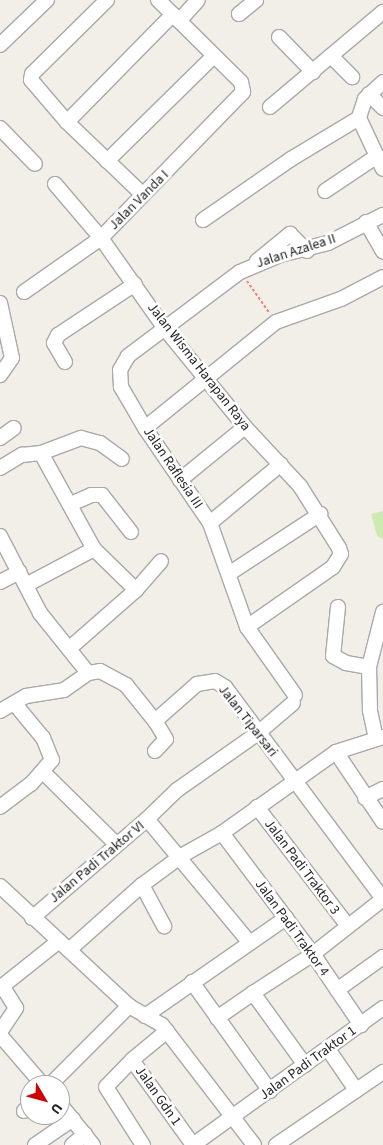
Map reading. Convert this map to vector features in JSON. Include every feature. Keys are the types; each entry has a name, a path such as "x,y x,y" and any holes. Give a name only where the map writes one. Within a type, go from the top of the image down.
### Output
{"street":[{"path":"0,45 47,0"},
{"path":"107,0 31,76 32,83 66,122 143,195"},
{"path":"107,161 214,56 158,0"},
{"path":"66,122 176,17 198,0"},
{"path":"239,14 256,0"},
{"path":"380,0 383,4"},
{"path":"270,108 383,12"},
{"path":"279,37 313,72"},
{"name":"Jalan Vanda I","path":"24,292 101,238 242,94 243,84 214,56"},
{"path":"331,56 352,76"},
{"path":"383,82 369,94 360,109 359,118 383,169"},
{"path":"369,94 383,108"},
{"path":"203,220 291,159 359,118"},
{"path":"0,128 35,164"},
{"path":"325,191 377,156"},
{"name":"Jalan Wisma Harapan Raya","path":"54,184 101,238 166,330 245,427 281,464 320,514 341,551 333,567 247,627"},
{"name":"Jalan Azalea II","path":"166,330 245,269 328,244 383,214"},
{"path":"366,222 383,252"},
{"path":"245,269 290,234 307,250"},
{"path":"145,428 276,322 341,299 383,277"},
{"path":"65,362 54,343 58,335 135,284"},
{"path":"0,303 12,353 9,366 0,375"},
{"name":"Jalan Raflesia III","path":"166,330 128,356 120,370 121,387 145,428 210,523 230,573 247,627 294,699 258,733"},
{"path":"180,480 245,427"},
{"path":"0,438 14,428"},
{"path":"0,468 22,455 41,453 81,438 100,443 122,460"},
{"path":"41,453 71,504 94,549 136,590"},
{"path":"210,523 281,464"},
{"path":"71,504 92,495 102,495 131,532"},
{"path":"230,573 320,514"},
{"path":"0,536 46,621 71,647 88,673"},
{"path":"26,585 94,549"},
{"path":"71,647 136,590 161,560"},
{"path":"0,582 20,572"},
{"path":"338,607 333,656 346,663 369,667"},
{"path":"35,1075 0,1034 16,1008 1,987 64,945 181,856 222,834 294,780 336,752 379,738 369,700 369,667 383,612"},
{"path":"0,711 33,694 67,688 88,673 104,671 120,680 155,721 166,739 155,751"},
{"name":"Jalan Tiparsari","path":"155,721 197,684 210,680 224,687 383,899"},
{"path":"0,807 43,772 52,760 51,753 14,703"},
{"path":"147,819 177,790 258,733"},
{"path":"336,752 365,798 383,822"},
{"path":"43,772 72,805 116,844"},
{"path":"365,798 383,789"},
{"name":"Jalan Padi Traktor 3","path":"257,808 348,926"},
{"name":"Jalan Padi Traktor VI","path":"32,918 147,819 181,856 250,943"},
{"name":"Jalan Padi Traktor 4","path":"222,834 286,918 361,1025"},
{"path":"142,885 164,926"},
{"path":"0,886 32,918 64,945 129,1006 150,1013 164,1028 254,1145"},
{"path":"217,1018 312,954 383,899"},
{"path":"150,1013 286,918"},
{"path":"337,990 383,957"},
{"path":"192,982 270,1091"},
{"path":"253,993 305,1065"},
{"path":"60,1075 129,1006"},
{"name":"Jalan Padi Traktor 1","path":"193,1145 383,1008"},
{"name":"Jalan Gdn 1","path":"164,1028 132,1060 193,1145"},
{"path":"328,1049 356,1090"},
{"path":"132,1060 106,1087 143,1145"},
{"path":"276,1145 383,1072"},
{"path":"70,1116 89,1140 72,1145"},
{"path":"35,1145 73,1119"}],"path":[{"path":"245,269 276,322"}],"green space":[{"path":"383,511 383,539 377,536 371,514"}]}
